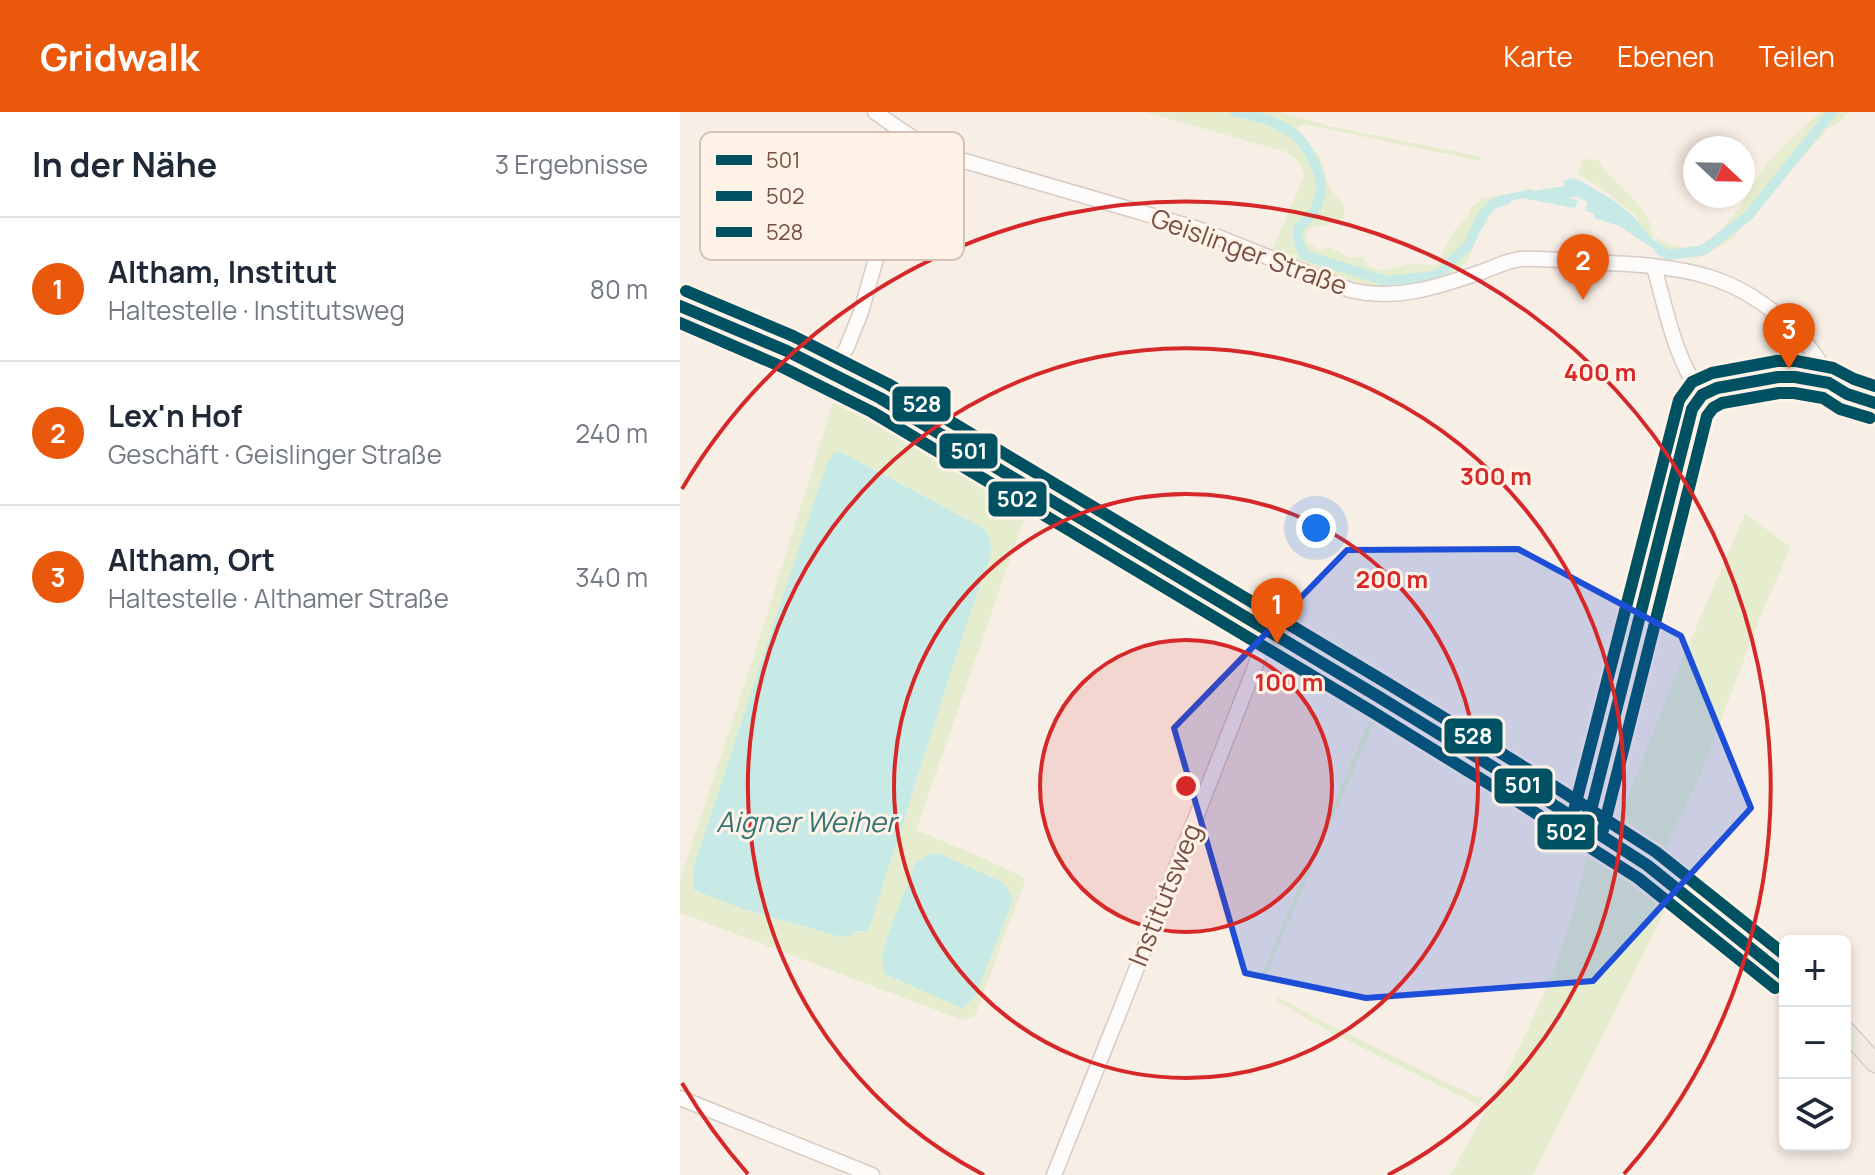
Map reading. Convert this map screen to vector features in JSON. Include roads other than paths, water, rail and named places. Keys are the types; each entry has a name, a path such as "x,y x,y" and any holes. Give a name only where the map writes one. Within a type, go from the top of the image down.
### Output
{"main road":[{"path":"680,306 832,372 891,404 1392,704 1587,826 1668,881 1779,971"},
{"path":"1851,1037 1875,1063"}],"street":[{"name":"Geislinger Straße","path":"875,112 903,132"},
{"name":"Geislinger Straße","path":"964,161 1198,229 1369,295 1438,288 1519,259 1626,264 1711,277 1770,309 1790,325 1820,363 1829,383"},
{"path":"832,372 847,347 861,312 876,260"},
{"path":"1654,267 1670,327 1692,382 1702,395"},
{"path":"1587,826 1692,409 1702,395 1717,388 1778,377 1829,383 1847,394 1875,403"},
{"name":"Institutsweg","path":"1054,1175 1269,631"},
{"path":"680,1098 872,1175"}],"water":[{"path":"1573,178 1616,202 1633,216 1650,237 1670,252 1669,257 1619,226 1594,218 1595,214 1585,210 1588,202 1573,195 1577,191 1568,188 1555,194 1578,200 1575,208 1522,198 1494,206 1492,200 1497,196 1532,189 1552,190 1564,186 1563,181"},
{"name":"Aigner Weiher","path":"841,452 983,528 991,545 990,558 871,923 866,932 856,931 841,937 743,909 694,890 693,877 698,851 827,463 834,453"},
{"path":"930,854 940,854 1004,883 1013,900 975,997 962,1008 885,974 882,957 887,937 916,862"}],"waterway":[{"path":"1235,112 1287,129 1299,138 1312,159 1319,175 1321,191 1312,214 1298,229 1304,255 1386,281 1437,276 1468,245 1484,213 1493,204 1506,200"},
{"path":"1660,250 1668,255 1704,250 1748,216 1832,112"},
{"path":"1545,197 1556,192 1583,192 1587,195"}],"place":[{"name":"Lex'n Hof","path":"1583,300"},
{"name":"Altham, Ort","path":"1789,369"},
{"name":"Altham, Institut","path":"1277,644"}]}
